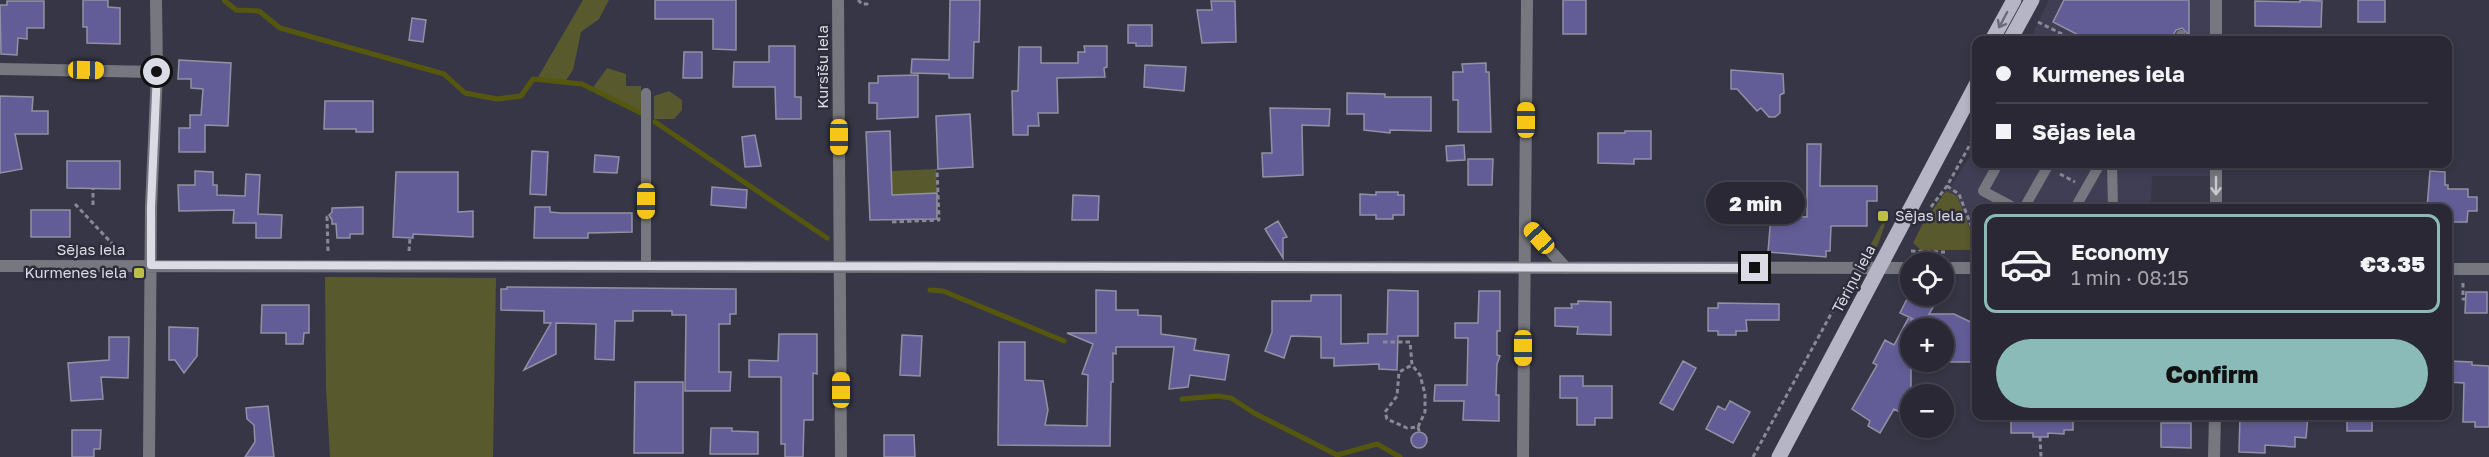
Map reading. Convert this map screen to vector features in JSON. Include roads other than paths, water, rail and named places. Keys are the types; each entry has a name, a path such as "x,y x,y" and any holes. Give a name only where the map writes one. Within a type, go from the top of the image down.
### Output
{"main road":[{"path":"1994,36 2014,0"},
{"path":"2013,36 2032,0"},
{"name":"Tēriņu iela","path":"1779,457 1972,93"}],"street":[{"path":"149,457 151,207 157,72 156,0"},
{"name":"Kursīšu iela","path":"838,0 841,457"},
{"path":"1523,457 1527,0"},
{"path":"2216,0 2216,36"},
{"path":"0,69 157,72"},
{"path":"2216,168 2216,204"},
{"path":"1525,223 1566,268"},
{"name":"Sējas iela","path":"0,266 840,265 1900,268"},
{"path":"1954,268 1972,268"},
{"path":"2452,269 2489,270"},
{"path":"2214,457 2215,420"}],"lane":[{"path":"646,93 646,265"},
{"path":"1996,168 1983,191 2007,204"},
{"path":"2026,204 2047,168"},
{"path":"2077,204 2098,168"},
{"path":"2112,168 2113,204"}],"waterway":[{"path":"224,0 236,10 259,11 280,28 444,74 465,93 497,99 521,96 533,79 582,84 641,113"},
{"path":"655,122 827,238"},
{"path":"930,290 943,291 1064,341"},
{"path":"1182,399 1218,396 1231,398 1254,413 1337,455 1377,444 1400,457"}],"place":[{"name":"Sējas iela","path":"1883,216"},
{"name":"Kurmenes iela","path":"139,273"}]}
